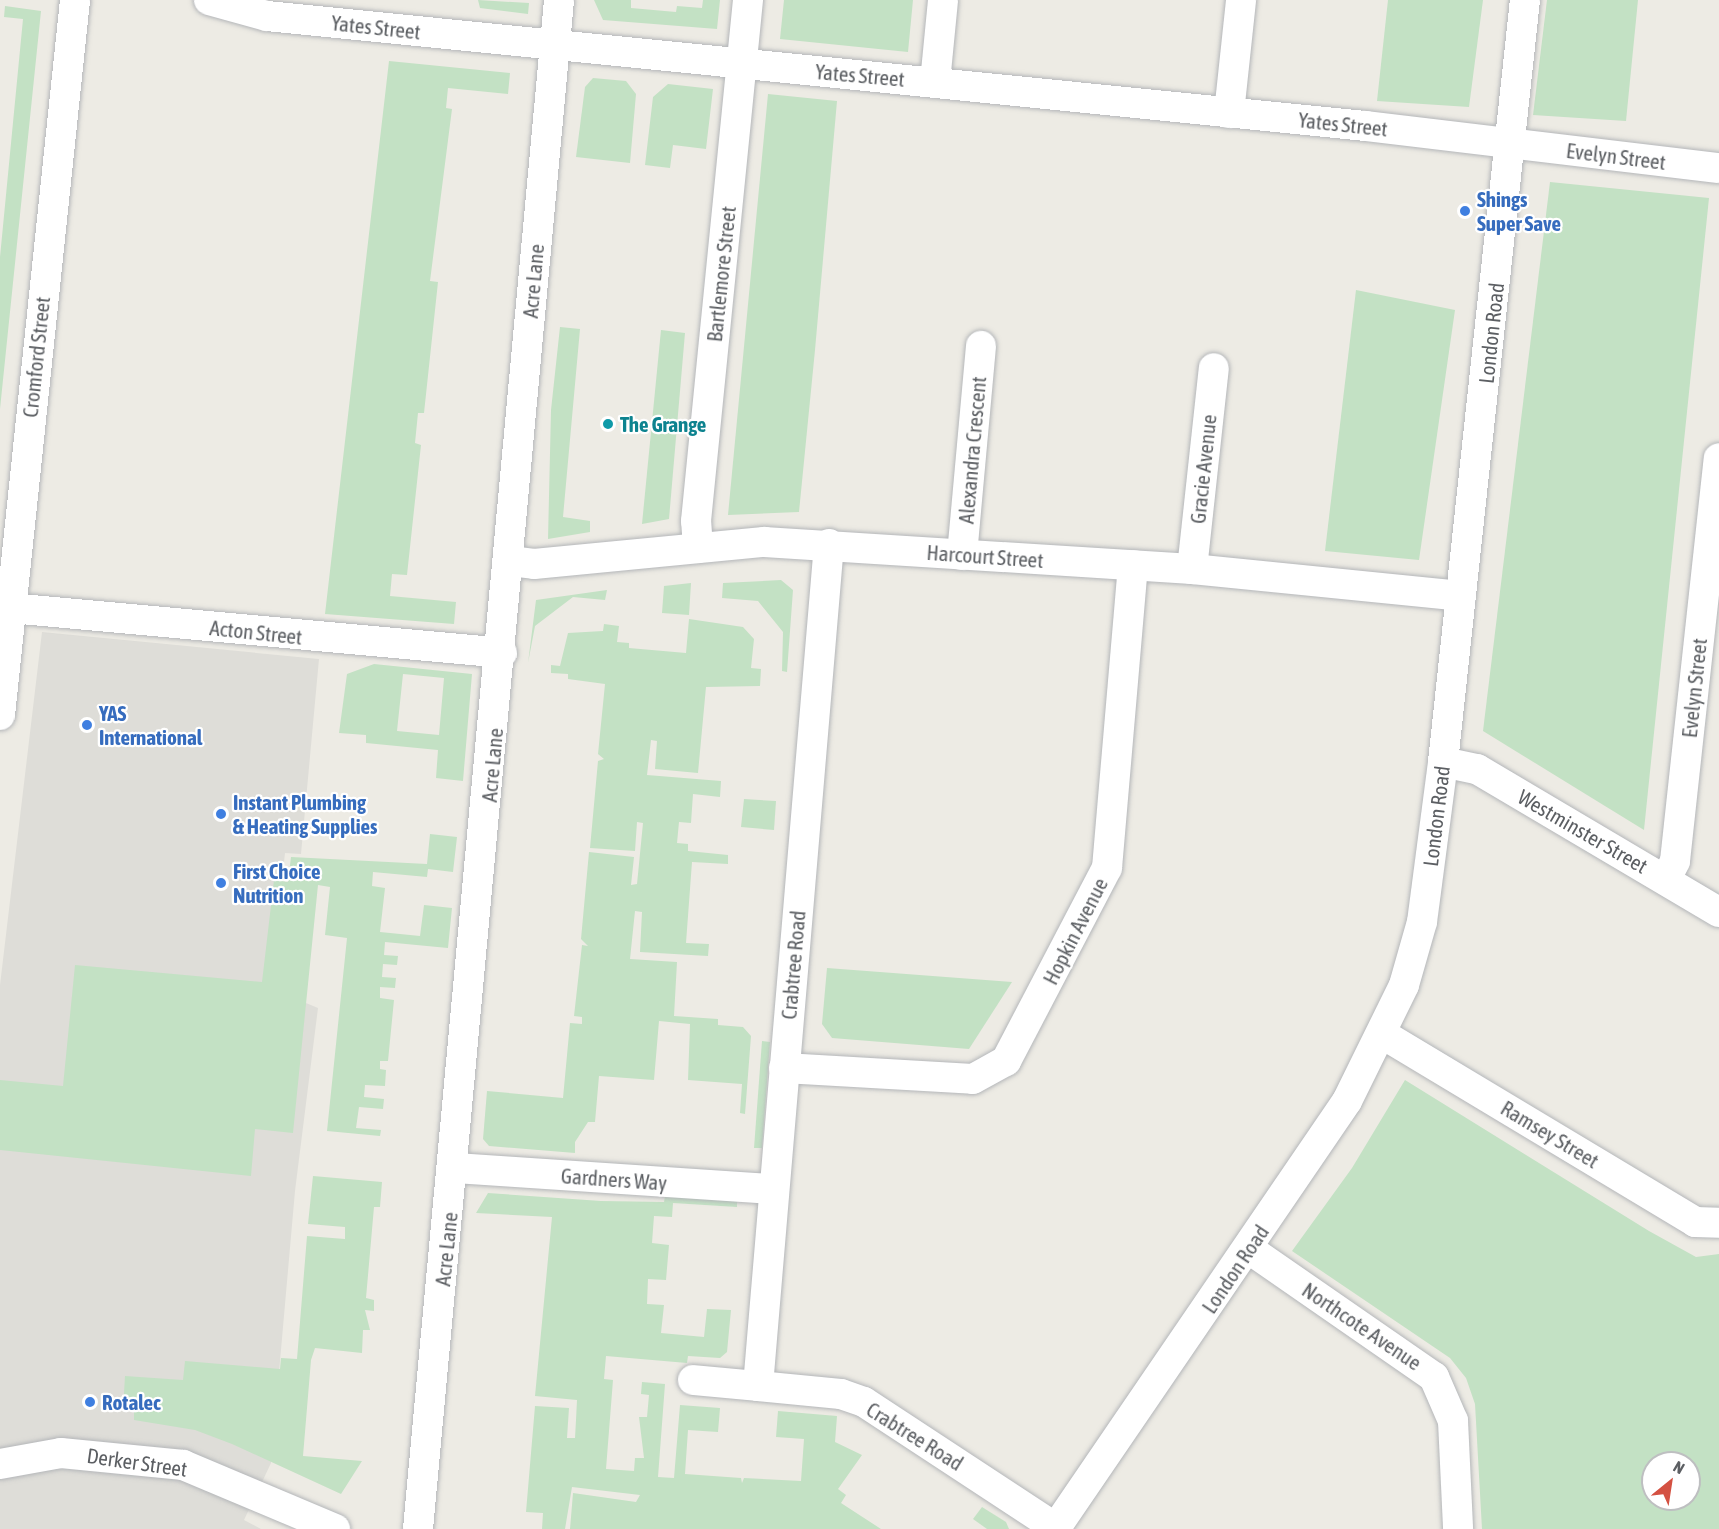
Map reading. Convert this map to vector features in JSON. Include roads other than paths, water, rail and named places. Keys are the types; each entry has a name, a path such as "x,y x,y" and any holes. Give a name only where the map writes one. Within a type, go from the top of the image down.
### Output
{"street":[{"name":"Cromford Street","path":"0,715 75,0"},
{"name":"Yates Street","path":"209,0 267,16 934,82 1512,144"},
{"name":"Acre Lane","path":"418,1529 502,653 559,0"},
{"name":"Bartlemore Street","path":"698,548 696,521 747,0"},
{"path":"934,82 943,0"},
{"path":"1229,113 1241,0"},
{"name":"London Road","path":"1056,1528 1249,1249 1384,1035 1422,922 1443,762 1512,144 1525,0"},
{"name":"Evelyn Street","path":"1512,144 1719,168"},
{"name":"Alexandra Crescent","path":"962,555 981,346"},
{"name":"Gracie Avenue","path":"1192,569 1214,368"},
{"name":"Evelyn Street","path":"1666,879 1675,861 1719,458"},
{"name":"Harcourt Street","path":"510,561 534,564 764,542 830,544 962,555 1192,569 1461,596"},
{"name":"Crabtree Road","path":"758,1386 773,1189 830,544"},
{"name":"Hopkin Avenue","path":"784,1068 973,1078 1006,1061 1107,868 1133,565"},
{"name":"Acton Street","path":"10,608 502,653"},
{"name":"Westminster Street","path":"1443,762 1478,769 1719,912"},
{"name":"Ramsey Street","path":"1384,1035 1695,1222 1719,1223"},
{"name":"Gardners Way","path":"454,1168 773,1189"},
{"name":"Northcote Avenue","path":"1249,1249 1434,1377 1453,1421 1458,1529"},
{"name":"Crabtree Road","path":"693,1380 841,1394 864,1402 1056,1528"},
{"name":"Derker Street","path":"0,1464 61,1453 183,1465 242,1485 335,1529"}],"place":[{"name":"Shings Super Save","path":"1465,211"},
{"name":"The Grange","path":"608,424"},
{"name":"YAS International","path":"87,725"},
{"name":"Instant Plumbing & Heating Supplies","path":"221,814"},
{"name":"First Choice Nutrition","path":"221,883"},
{"name":"Rotalec","path":"90,1402"}]}
